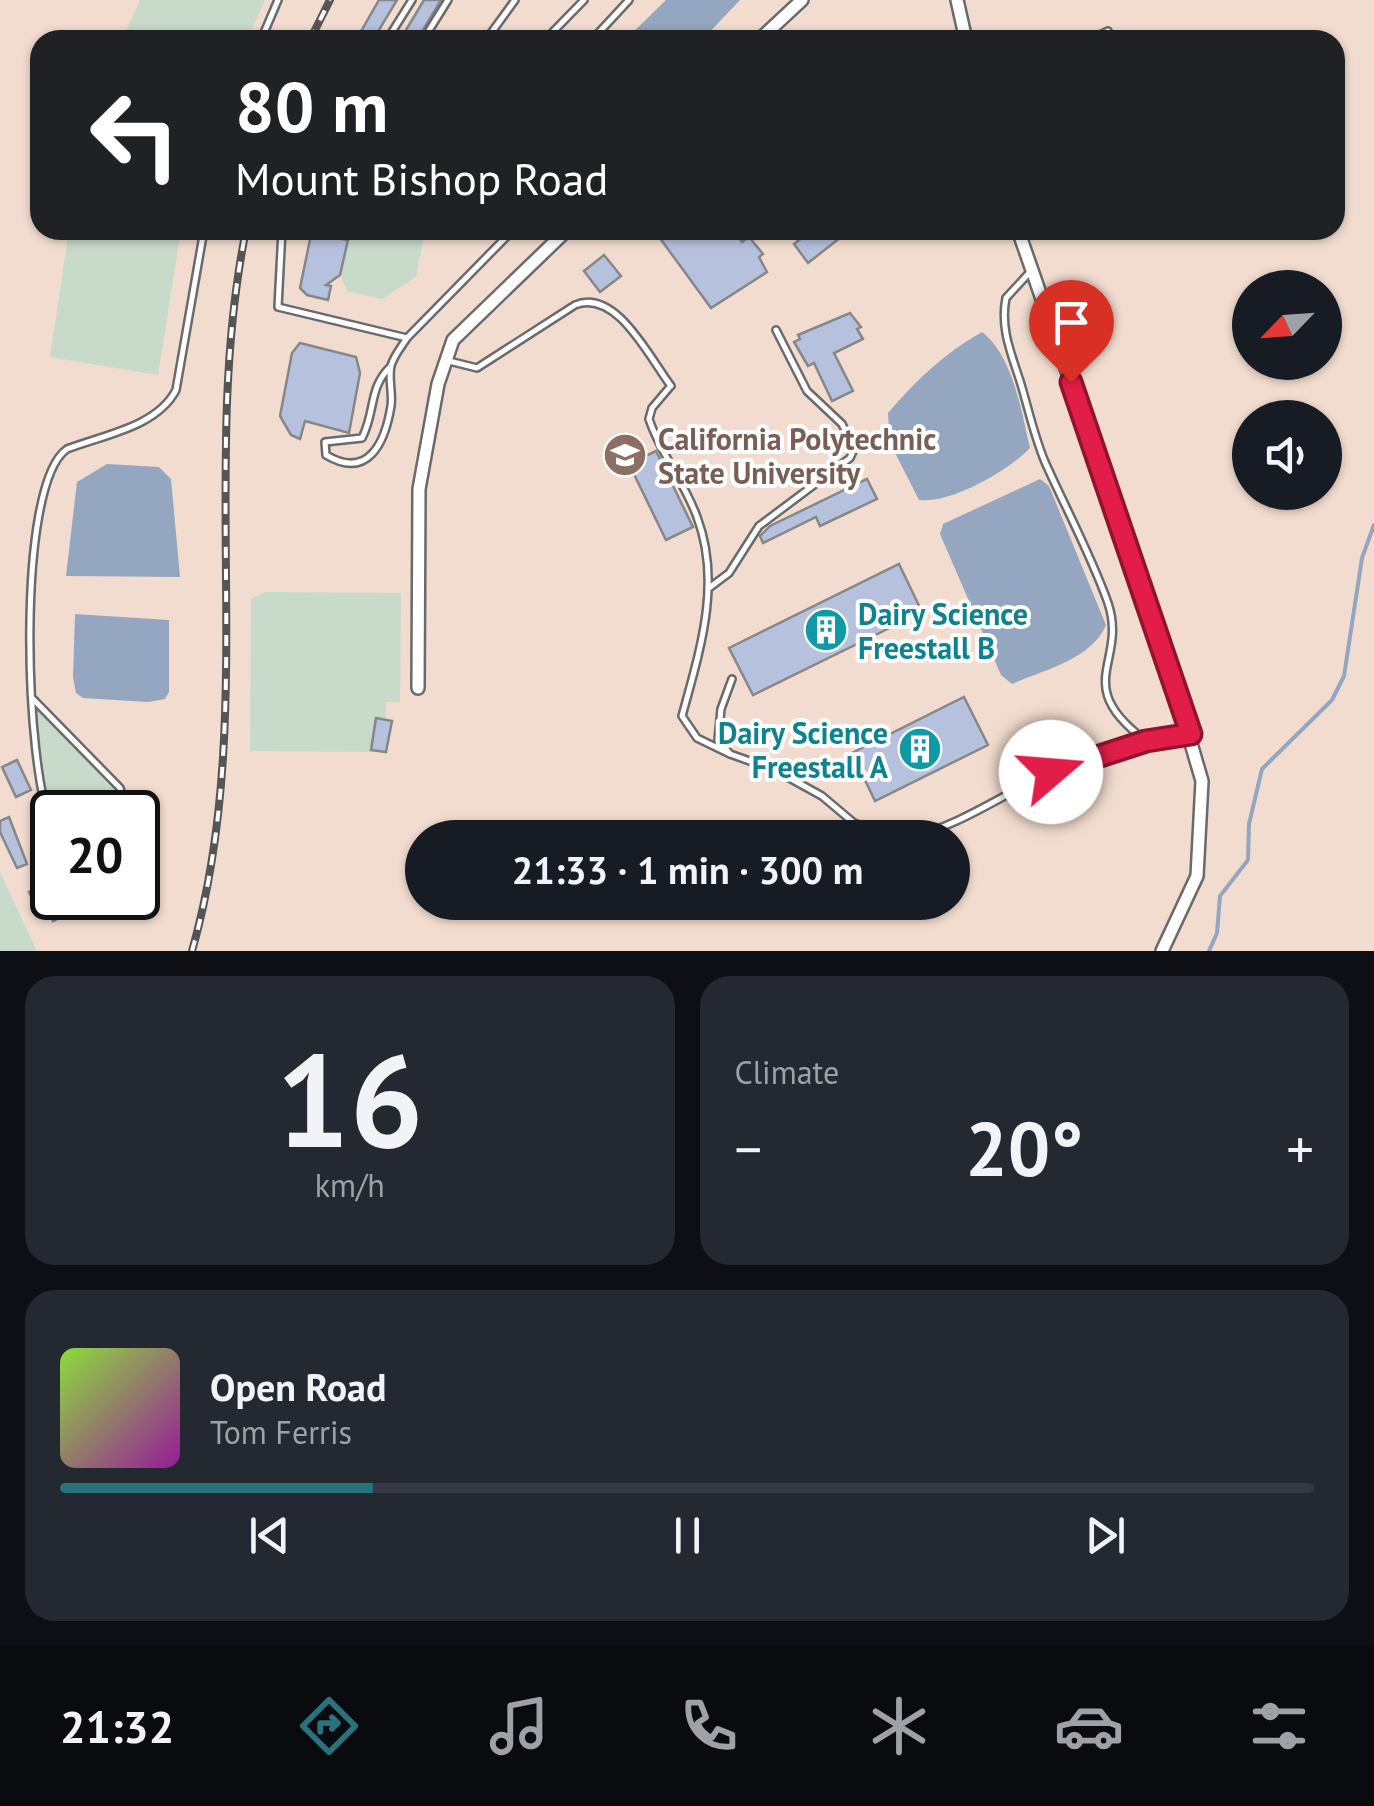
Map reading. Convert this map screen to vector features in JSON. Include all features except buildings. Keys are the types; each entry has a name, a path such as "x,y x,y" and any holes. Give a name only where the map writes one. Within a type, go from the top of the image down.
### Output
{"street":[{"path":"770,30 802,0"},
{"path":"957,0 964,30"},
{"path":"418,688 419,490 438,384 454,340 557,240"},
{"path":"1022,240 1191,734 1202,781 1198,876 1162,951"}],"lane":[{"path":"265,30 278,0"},
{"path":"393,30 412,0"},
{"path":"429,30 448,0"},
{"path":"493,30 515,0"},
{"path":"556,30 584,0"},
{"path":"602,30 630,0"},
{"path":"42,790 31,697 29,621 35,545 48,475 56,456 67,449 154,416 168,406 176,390 202,240"},
{"path":"281,240 278,306 407,338"},
{"path":"391,366 391,405 379,450 362,462 338,462 326,455 325,442 362,438 377,380 391,366 407,338 504,240"},
{"path":"1032,270 1006,298 1005,334 1044,460 1108,606 1112,642 1105,670 1106,692 1119,716 1146,741"},
{"path":"446,360 477,368 575,304 590,300 612,306 670,387 648,419 697,516 710,570 696,664 682,716 697,738 775,770 822,796 850,820"},
{"path":"709,588 729,574 760,526 850,458 854,450 842,424 807,390 776,330"},
{"path":"730,754 718,740 722,709 732,679"},
{"path":"31,697 121,790"},
{"path":"958,820 1051,772 1146,741 1191,734"}],"shaded area":[{"name":"California Polytechnic State University","path":"0,0 1374,0 1374,951 37,951 0,872"}],"green space":[{"path":"140,0 265,0 252,30 126,30"},
{"path":"68,240 179,240 158,375 50,357"},
{"path":"349,240 423,240 416,277 382,299 347,291 341,277"},
{"path":"265,592 401,593 400,702 386,702 385,752 250,751 251,599"},
{"path":"35,707 115,790 44,790"},
{"path":"0,872 37,951 0,951"}],"water":[{"path":"666,0 740,0 712,30 635,30"},
{"path":"982,332 993,342 1008,369 1030,448 978,484 947,497 919,500 890,443 888,413 932,368"},
{"path":"107,464 159,467 171,479 180,577 66,576 77,482"},
{"path":"1040,479 1049,486 1106,625 1079,655 1012,684 1001,675 940,534 943,524"},
{"path":"75,614 169,620 169,692 165,699 148,702 83,698 76,693"}],"waterway":[{"path":"1209,951 1217,933 1220,896 1248,860 1249,824 1262,769 1332,700 1344,676 1362,558 1374,525"}],"railway":[{"path":"315,30 330,0"},
{"path":"192,951 212,862 222,773 227,410 233,319 245,240"}],"place":[{"name":"California Polytechnic State University","path":"625,455"},
{"name":"Dairy Science Freestall B","path":"826,630"},
{"name":"Dairy Science Freestall A","path":"920,749"}],"route":[{"path":"1051,772 1146,741 1191,734 1071,382"}]}
